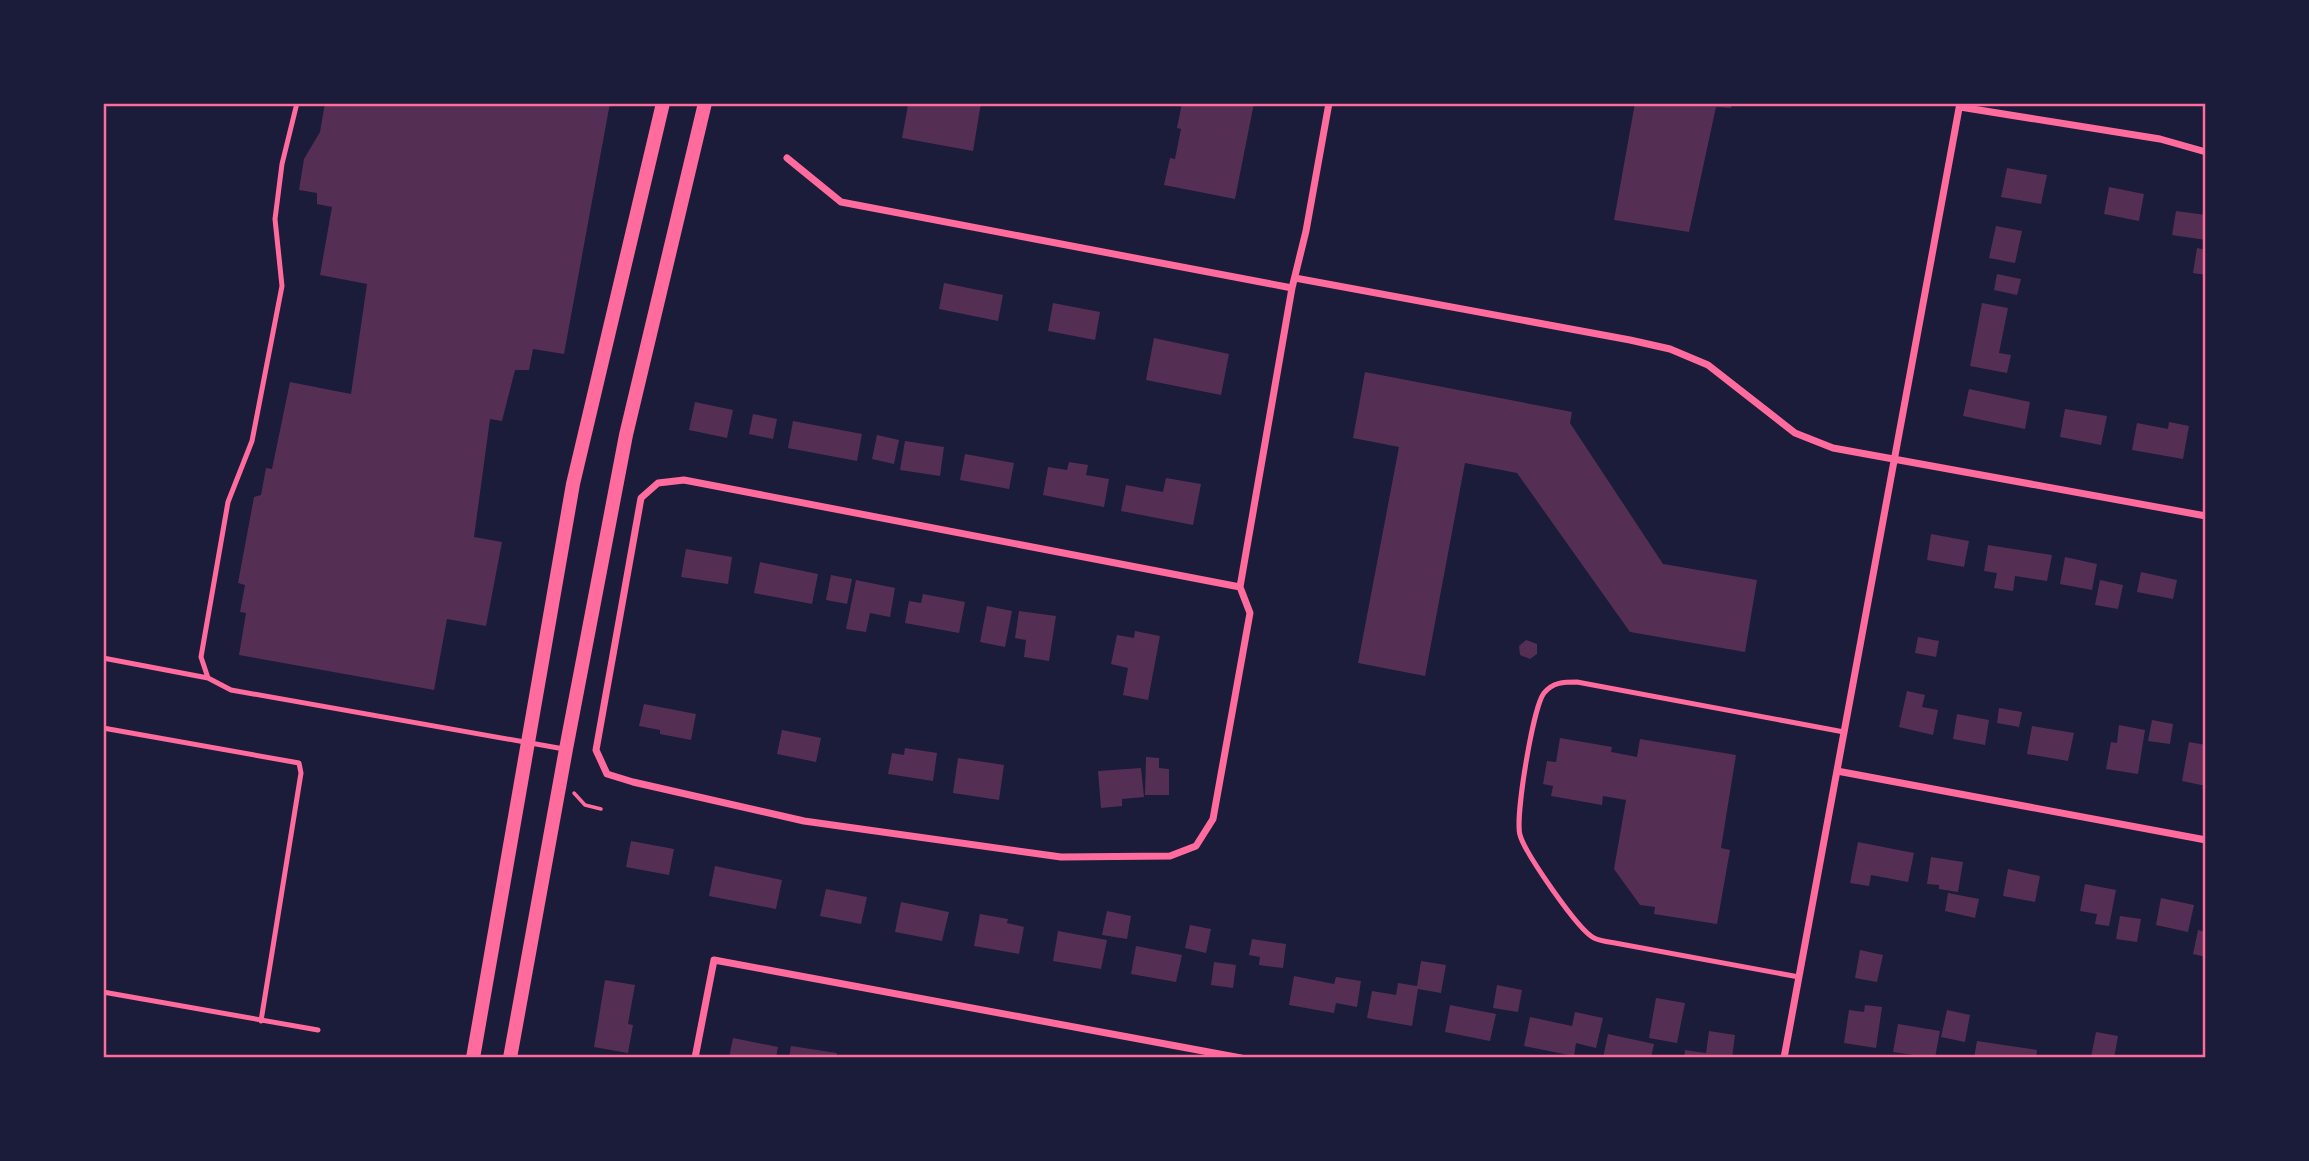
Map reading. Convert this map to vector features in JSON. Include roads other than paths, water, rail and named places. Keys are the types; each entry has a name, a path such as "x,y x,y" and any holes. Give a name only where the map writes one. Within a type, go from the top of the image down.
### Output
{"main road":[{"path":"475,1057 573,484 663,103"},
{"path":"510,1058 626,435 705,103"}],"street":[{"path":"1240,587 684,480 658,482 641,498 596,750 607,774 804,821 1061,857 1170,856 1196,846 1213,819 1250,613 1240,587 1292,288 1306,231 1329,103"},
{"path":"1784,1058 1960,105 2161,139 2206,152"},
{"path":"788,158 841,202 1292,288"},
{"path":"1295,278 1670,349 1708,365 1795,433 1833,448 2206,516"},
{"path":"1837,771 2206,840"},
{"path":"695,1058 713,960 1241,1058"}],"lane":[{"path":"208,678 201,657 228,502 252,441 282,286 275,219 282,164 297,103"},
{"path":"103,658 208,678 231,690 566,749"},
{"path":"1799,977 1615,943 1594,938 1580,926 1526,850 1519,832 1518,814 1536,711 1543,694 1558,682 1577,681 1844,732"},
{"path":"103,728 299,764 301,773 261,1021"},
{"path":"103,992 318,1030"}]}
